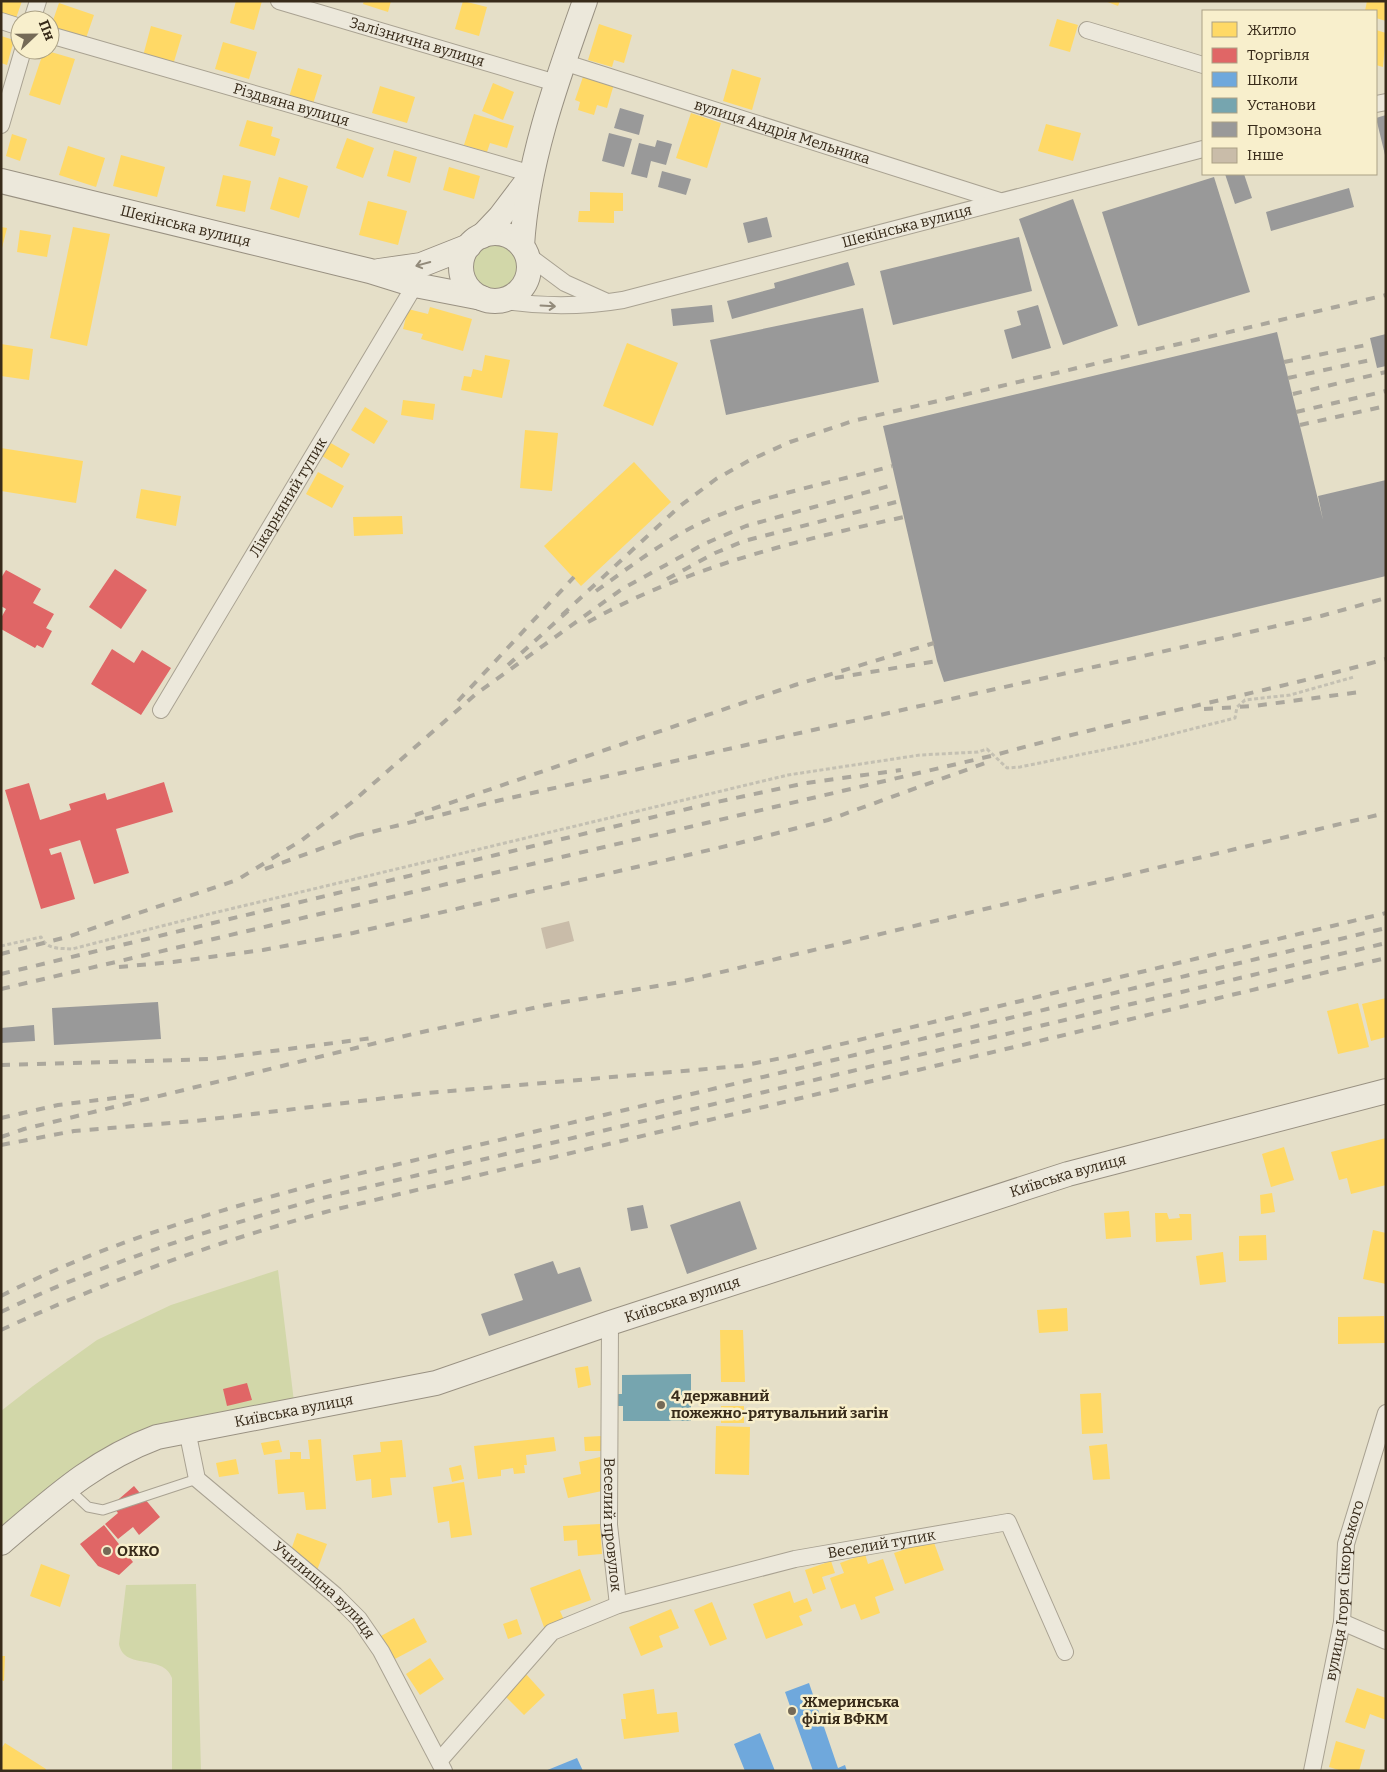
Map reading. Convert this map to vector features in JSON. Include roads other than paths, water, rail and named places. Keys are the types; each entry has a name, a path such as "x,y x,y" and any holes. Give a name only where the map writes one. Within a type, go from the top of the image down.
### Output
{"street":[{"name":"Залізнична вулиця","path":"279,1 560,73"},
{"path":"532,174 500,217 475,241 462,262 464,280 468,287 491,299 516,294 526,280 529,271 524,250 523,222 532,174 560,73 585,1"},
{"path":"1087,30 1202,64"},
{"name":"Різдвяна вулиця","path":"60,39 532,174"},
{"path":"1,125 20,60"},
{"name":"вулиця Андрія Мельника","path":"560,73 1000,201"},
{"name":"Шекінська вулиця","path":"1,180 370,271 415,284 491,299 554,306 610,302 1202,149"},
{"path":"475,241 500,233 508,236 565,283 610,302"},
{"name":"Шекінська вулиця","path":"370,271 421,265 475,241"},
{"name":"Лікарняний тупик","path":"161,710 415,284"},
{"name":"Київська вулиця","path":"1,1543 67,1487 97,1465 127,1449 158,1437 426,1386 610,1323 1068,1174 1386,1091"},
{"name":"Веселий провулок","path":"442,1765 552,1632 618,1605 609,1525 610,1323"},
{"name":"вулиця Ігоря Сікорського","path":"1312,1771 1342,1622 1346,1544 1385,1417"},
{"path":"187,1430 197,1479"},
{"name":"Училищна вулиця","path":"197,1479 335,1595 359,1619 381,1651 442,1765"},
{"name":"Веселий тупик","path":"618,1605 795,1559 1008,1522 1065,1652"},
{"path":"1342,1622 1386,1640"}],"lane":[{"path":"67,1487 88,1507 103,1510 197,1479"}],"railway":[{"path":"562,615 680,506 716,479 750,460 790,442 853,421 1386,295"},
{"path":"1284,362 1371,344"},
{"path":"1288,378 1375,359"},
{"path":"1293,394 1386,372"},
{"path":"1296,412 1386,391"},
{"path":"1300,425 1386,406"},
{"path":"596,591 663,544 705,521 750,504 892,466"},
{"path":"1,954 67,937 237,880 302,840 351,803 476,694 622,589 704,544 746,526 896,484"},
{"path":"667,579 715,553 744,541 900,501"},
{"path":"588,622 664,586 742,558 782,546 904,517"},
{"path":"458,701 574,577"},
{"path":"355,836 501,800 1321,616 1386,598"},
{"path":"508,665 568,611"},
{"path":"415,815 795,685 934,643"},
{"path":"1,989 995,755 1386,659"},
{"path":"835,678 937,661"},
{"path":"1204,709 1254,706 1360,692"},
{"path":"119,967 263,950 353,933 735,844 828,820 988,762"},
{"path":"1,974 712,803 806,783 901,770"},
{"path":"1,1137 24,1129 413,1034 547,1005 680,982 1386,813"},
{"path":"265,869 361,834"},
{"path":"1,1145 74,1131 195,1121 427,1093 741,1066 792,1056 1386,913"},
{"path":"1,1296 81,1259 122,1243 248,1203 332,1180 1386,928"},
{"path":"1,1312 39,1294 117,1263 237,1223 318,1199 1386,943"},
{"path":"1,1330 123,1278 206,1248 333,1210 1386,958"},
{"path":"1,1065 212,1059 372,1038"},
{"path":"1,1118 58,1105 139,1095"}],"place":[{"name":"4 державний пожежно-рятувальний загін","path":"661,1405"},
{"name":"ОККО","path":"107,1551"},
{"name":"Жмеринська філія ВФКМ","path":"792,1711"}]}
